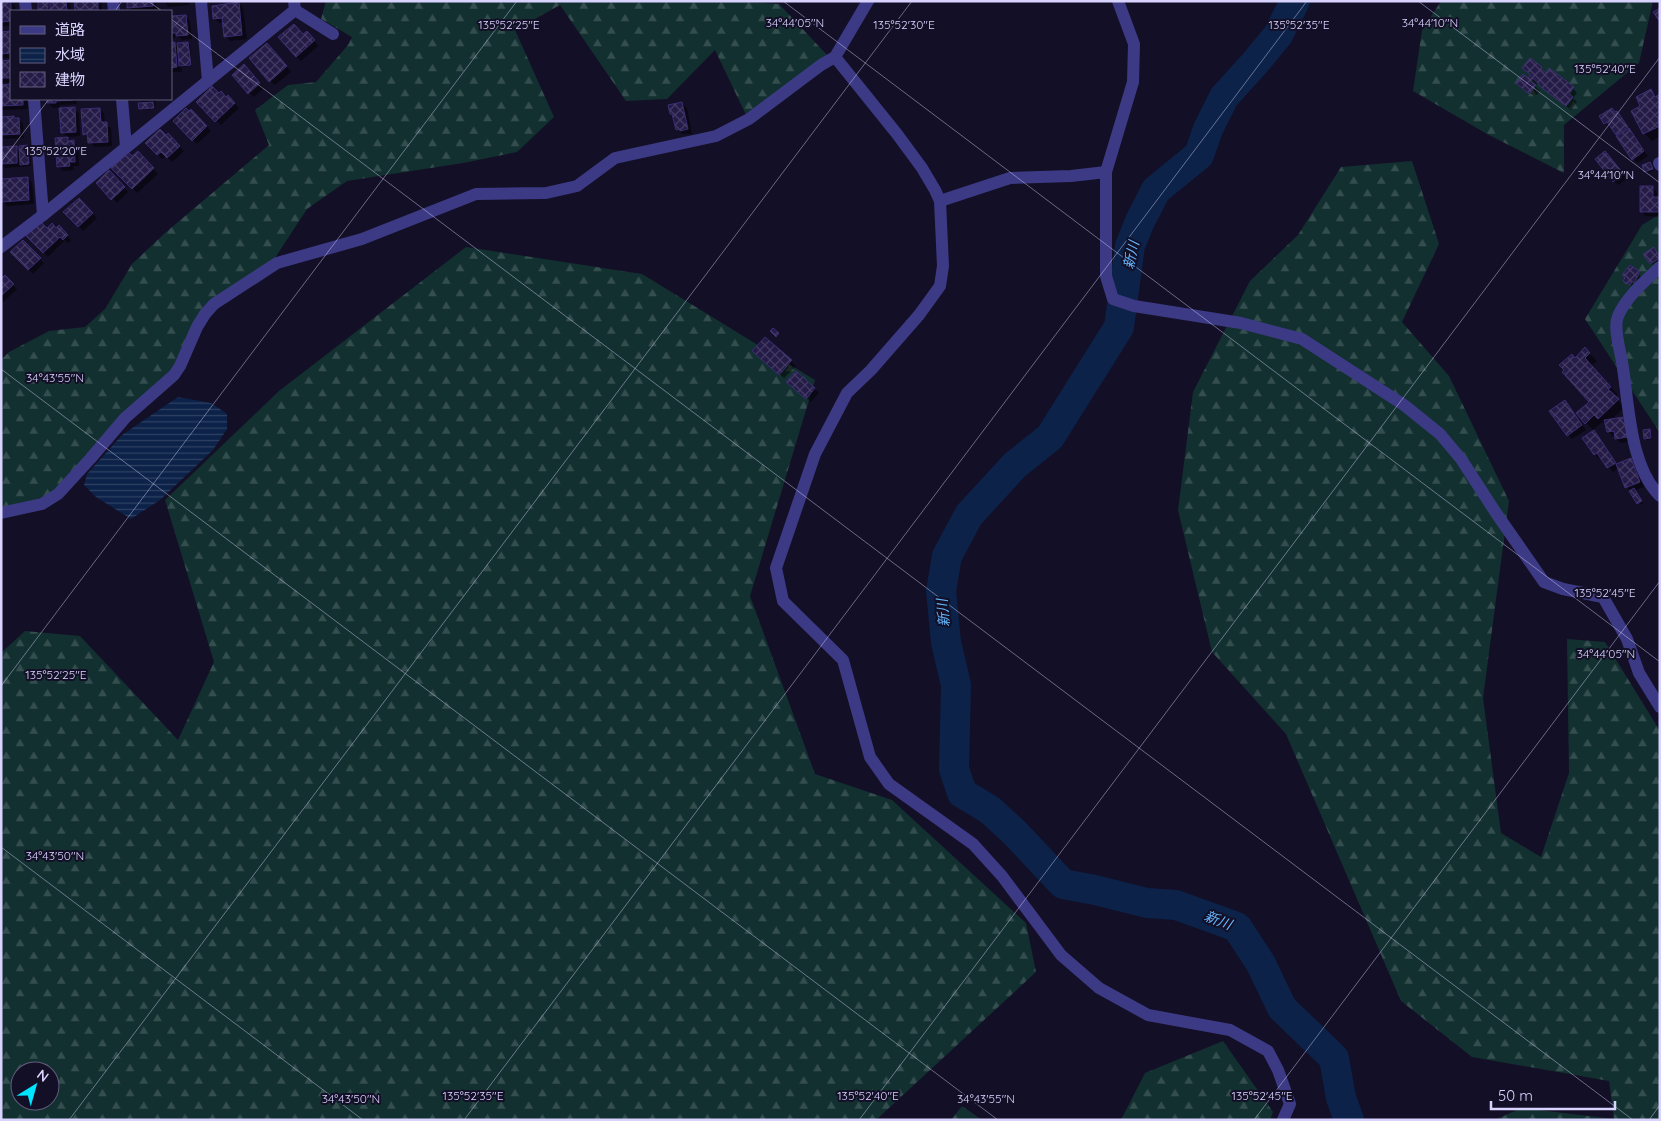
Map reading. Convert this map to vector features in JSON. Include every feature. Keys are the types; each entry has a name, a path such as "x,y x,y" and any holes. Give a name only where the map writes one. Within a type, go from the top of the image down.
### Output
{"street":[{"path":"201,1 208,81"},
{"path":"1,513 42,504 58,494 125,418 174,375 180,366 197,327 214,304 277,262 362,239 476,194 546,193 569,188 577,186 615,158 716,136 749,119 820,65 835,57 868,1"},
{"path":"1118,1 1134,44 1134,68 1133,82 1106,172 1106,276 1113,299 1134,306 1241,323 1302,339 1404,405 1440,434 1461,459 1544,582 1563,589 1603,597 1627,639 1639,674 1660,707"},
{"path":"1,247 208,81 295,6 333,34"},
{"path":"835,57 922,168 940,201 943,266 940,286 871,370 847,393 815,454 776,568 784,600 843,660 870,757 889,784 973,844 1002,876 1062,955 1099,988 1148,1014 1230,1030 1268,1051 1278,1070 1290,1104 1283,1120"},
{"path":"34,100 43,215"},
{"path":"122,100 126,147"},
{"path":"940,201 1010,178 1071,176 1106,172"},
{"path":"1660,267 1635,290 1617,318 1618,343 1629,418 1640,460 1650,486 1660,496"}],"green space":[{"path":"326,1 732,1 779,4 828,56 746,115 715,50 667,99 626,101 560,5 515,30 554,117 517,152 463,163 347,181 307,209 271,264 214,300 174,370 54,494 1,510 1,360 9,352 49,331 85,327 105,309 132,264 165,233 269,145 255,110 288,85 316,82 348,45 352,37 321,19"},
{"path":"1441,1 1653,1 1639,63 1564,125 1564,173 1487,134 1413,91 1422,30"},
{"path":"1412,161 1439,244 1402,322 1449,376 1509,501 1483,698 1501,833 1541,857 1569,773 1567,639 1605,642 1660,731 1660,1120 1494,1120 1522,1108 1614,1119 1609,1081 1472,1057 1401,1001 1286,734 1212,652 1178,510 1193,392 1250,281 1298,235 1341,167"},
{"path":"1660,214 1660,433 1585,319 1642,225"},
{"path":"466,247 642,274 815,380 750,596 815,774 892,800 1026,923 1036,972 876,1120 1,1120 1,653 25,631 80,636 178,740 214,662 165,500 279,391"},
{"path":"1223,1041 1273,1112 1270,1120 1121,1120 1145,1073"},
{"path":"962,1106 982,1120 951,1120"}],"water":[{"path":"178,397 211,403 227,414 227,429 213,450 160,500 131,519 96,497 84,485 87,474 122,435"}],"building":[{"path":"1,1 11,1 10,21 1,22"},
{"path":"48,1 48,10 38,10 38,2"},
{"path":"50,1 66,1 67,10 50,10"},
{"path":"74,1 98,1 98,10 75,10"},
{"path":"127,1 153,1 153,6 127,8"},
{"path":"239,2 242,35 224,37 222,18 213,19 212,6"},
{"path":"1660,8 1660,22 1653,12"},
{"path":"186,15 188,35 176,36 176,33 172,33 172,16"},
{"path":"294,24 303,34 307,31 315,40 296,57 278,37"},
{"path":"10,31 10,53 1,54 1,32"},
{"path":"172,42 175,42 177,67 172,68"},
{"path":"188,42 191,65 179,66 177,43"},
{"path":"267,43 287,66 269,82 249,58"},
{"path":"1530,58 1542,67 1541,69 1546,73 1549,68 1574,87 1569,94 1573,97 1566,106 1542,88 1533,78 1531,81 1536,85 1529,94 1516,83 1523,74 1528,78 1531,75 1522,68"},
{"path":"10,60 10,78 1,78 1,61"},
{"path":"244,64 260,83 248,94 232,75"},
{"path":"10,84 10,100 23,100 23,105 1,106 1,85"},
{"path":"212,86 219,93 221,91 226,97 228,95 235,103 215,122 196,102"},
{"path":"1651,89 1655,97 1660,94 1660,126 1643,134 1631,111 1640,106 1636,97"},
{"path":"47,100 73,100 56,101 56,103 47,103"},
{"path":"153,102 154,108 139,109 138,103"},
{"path":"682,102 688,129 680,131 679,129 676,130 668,105"},
{"path":"75,107 76,132 61,133 59,108"},
{"path":"100,108 101,122 107,122 108,142 88,143 87,134 83,135 81,109"},
{"path":"186,108 189,111 191,109 207,126 192,141 173,121"},
{"path":"1612,108 1615,112 1617,111 1628,127 1616,135 1607,122 1604,124 1599,116"},
{"path":"14,116 14,118 19,118 20,134 1,135 1,117"},
{"path":"1629,128 1644,151 1632,160 1616,136"},
{"path":"160,129 166,135 168,133 180,146 167,158 161,152 157,155 145,143"},
{"path":"68,137 68,141 74,140 75,162 69,162 70,166 57,167 55,138"},
{"path":"28,145 29,164 20,165 19,146"},
{"path":"17,146 17,163 1,164 1,147"},
{"path":"138,151 154,168 132,189 111,168 128,152 132,156"},
{"path":"1605,151 1623,173 1613,182 1595,159"},
{"path":"1650,162 1653,169 1644,172 1642,165"},
{"path":"109,170 125,187 111,200 96,183"},
{"path":"28,177 29,200 1,202 1,179"},
{"path":"1640,186 1653,186 1653,197 1660,197 1660,212 1640,212"},
{"path":"79,198 93,213 78,227 63,212"},
{"path":"41,222 47,228 52,223 56,228 59,225 68,235 63,240 60,237 43,253 26,236"},
{"path":"23,240 41,258 28,270 10,252"},
{"path":"1654,247 1660,258 1650,264 1643,254"},
{"path":"1630,265 1639,271 1639,274 1634,283 1632,281 1630,285 1623,281 1625,278 1622,275"},
{"path":"1,275 3,277 5,275 14,284 1,296"},
{"path":"773,328 779,333 776,337 770,331"},
{"path":"765,337 792,360 779,375 752,351"},
{"path":"1585,347 1590,353 1585,358 1611,387 1608,389 1619,399 1598,419 1594,415 1585,424 1576,413 1589,402 1562,372 1564,370 1559,365 1572,354 1575,358"},
{"path":"796,371 815,388 806,399 786,382"},
{"path":"1565,400 1582,425 1567,436 1549,411"},
{"path":"1624,417 1628,437 1615,439 1614,431 1607,432 1604,420"},
{"path":"1650,429 1651,438 1644,439 1643,430"},
{"path":"1594,430 1616,463 1607,468 1597,453 1594,455 1582,438"},
{"path":"1631,458 1640,482 1625,488 1616,464"},
{"path":"1634,488 1642,501 1637,504 1629,491"}],"waterway":[{"name":"新川","path":"1295,1 1278,35 1224,97 1208,129 1199,155 1156,190 1130,246 1119,327 1050,437 1015,465 969,515 947,556 941,591 946,642 956,685 954,769 962,793 990,810 1015,833 1063,884 1147,903 1176,905 1237,927 1261,964 1282,1008 1334,1058 1341,1098 1349,1120"}]}
